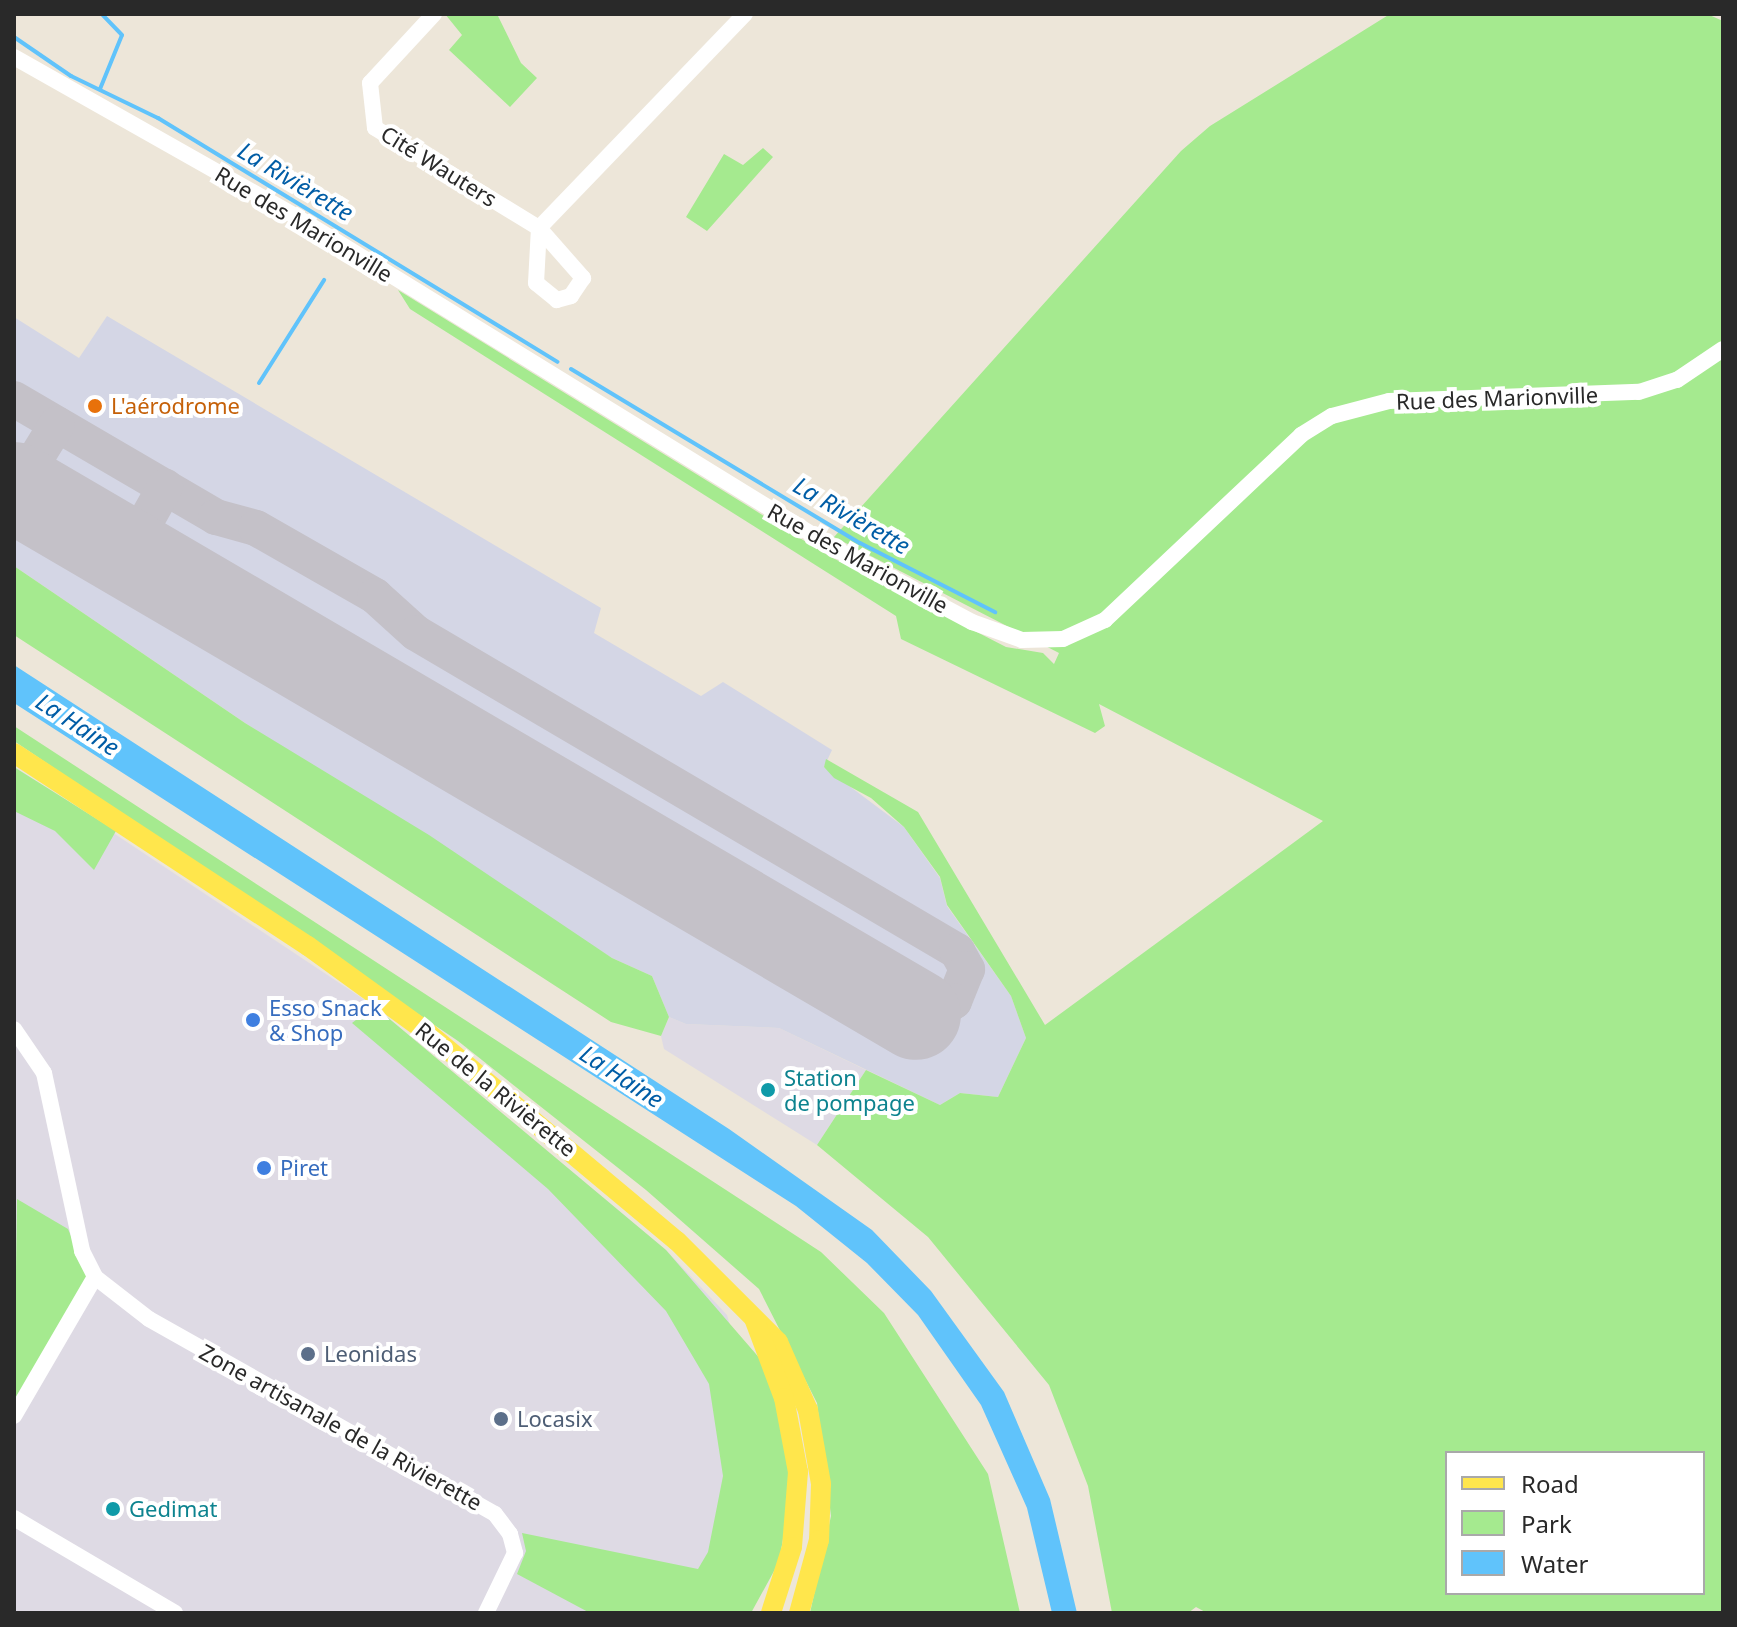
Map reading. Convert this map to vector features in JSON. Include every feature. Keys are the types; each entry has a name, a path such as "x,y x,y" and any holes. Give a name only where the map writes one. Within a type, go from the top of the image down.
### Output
{"main road":[{"name":"Rue de la Rivièrette","path":"14,753 341,968 428,1033 677,1241 778,1342 790,1363 808,1410 819,1459 819,1540 799,1613"},
{"path":"755,1321 784,1398 798,1472 792,1547 771,1613"}],"street":[{"name":"Cité Wauters","path":"434,14 370,83 375,128 539,228 745,14"},
{"name":"Rue des Marionville","path":"14,57 300,219 839,551 972,622 1022,640 1063,639 1097,625 1301,435 1341,413 1389,401 1639,392 1677,380 1723,349"},
{"name":"Zone artisanale de la Rivierette","path":"14,1029 44,1073 82,1251 95,1277 149,1319 495,1514 510,1534 515,1553 486,1613"},
{"path":"14,1416 95,1277"},
{"path":"14,1518 175,1613"}],"shaded area":[{"path":"107,316 601,608 594,633 701,696 723,682 832,750 824,767 904,827 940,878 947,906 1011,996 1026,1038 998,1097 960,1093 940,1105 779,1028 686,1024 669,1017 652,976 612,958 245,723 14,566 14,317 79,358"},
{"path":"14,767 374,1006 666,1250 727,1315 788,1529 751,1613 14,1613"},
{"path":"669,1017 686,1024 779,1028 866,1070 817,1145 664,1049 661,1036"}],"green space":[{"path":"445,14 497,14 521,63 537,78 510,107 449,50 462,35"},
{"path":"1390,14 1707,14 1723,21 1723,1613 1207,1613 1196,1607 1188,1613 1112,1613 1088,1486 1049,1385 928,1237 817,1145 866,1070 940,1105 960,1093 998,1097 1026,1038 1011,996 947,905 940,877 904,827 871,798 834,778 824,767 826,759 918,812 1045,1025 1323,821 1099,704 1105,726 1095,733 901,639 896,616 410,309 398,290 829,556 1006,647 1043,653 1054,664 1059,653 834,537 1181,151 1210,126"},
{"path":"763,148 773,157 707,231 686,217 724,154 743,165"},
{"path":"14,566 245,723 429,835 612,958 652,976 669,1017 661,1036 611,1022 14,635"},
{"path":"14,726 821,1252 884,1313 988,1474 1020,1613 810,1613 831,1516 817,1403 759,1289 646,1190 458,1041 14,741"},
{"path":"14,767 116,831 94,870 55,831 14,811"},
{"path":"374,1006 666,1250 762,1361 788,1437 793,1481 779,1562 751,1613 590,1613 517,1574 526,1551 522,1533 698,1569 708,1552 723,1476 709,1384 666,1311 548,1189 352,1023"},
{"path":"17,1199 68,1229 91,1283 14,1419"}],"water":[{"name":"La Haine","path":"14,665 729,1129 872,1230 931,1291 1004,1392 1050,1499 1077,1613 1052,1613 1027,1508 981,1405 918,1315 867,1263 796,1206 14,703"}],"waterway":[{"path":"100,89 122,35 102,14"},
{"name":"La Rivièrette","path":"14,37 71,76 158,118 557,362"},
{"path":"259,383 324,280"},
{"name":"La Rivièrette","path":"571,369 860,543 995,612"}],"taxiway":[{"path":"14,399 216,517 256,528 375,596 416,633 957,951 967,969 954,1001 930,1017 916,1015"},
{"path":"17,489 57,424"},
{"path":"128,553 165,487"}],"runway":[{"path":"14,487 916,1015"}],"place":[{"name":"L'aérodrome","path":"95,406"},
{"name":"Esso Snack & Shop","path":"253,1020"},
{"name":"Station de pompage","path":"768,1090"},
{"name":"Piret","path":"264,1168"},
{"name":"Leonidas","path":"308,1354"},
{"name":"Locasix","path":"501,1419"},
{"name":"Gedimat","path":"113,1509"}]}
